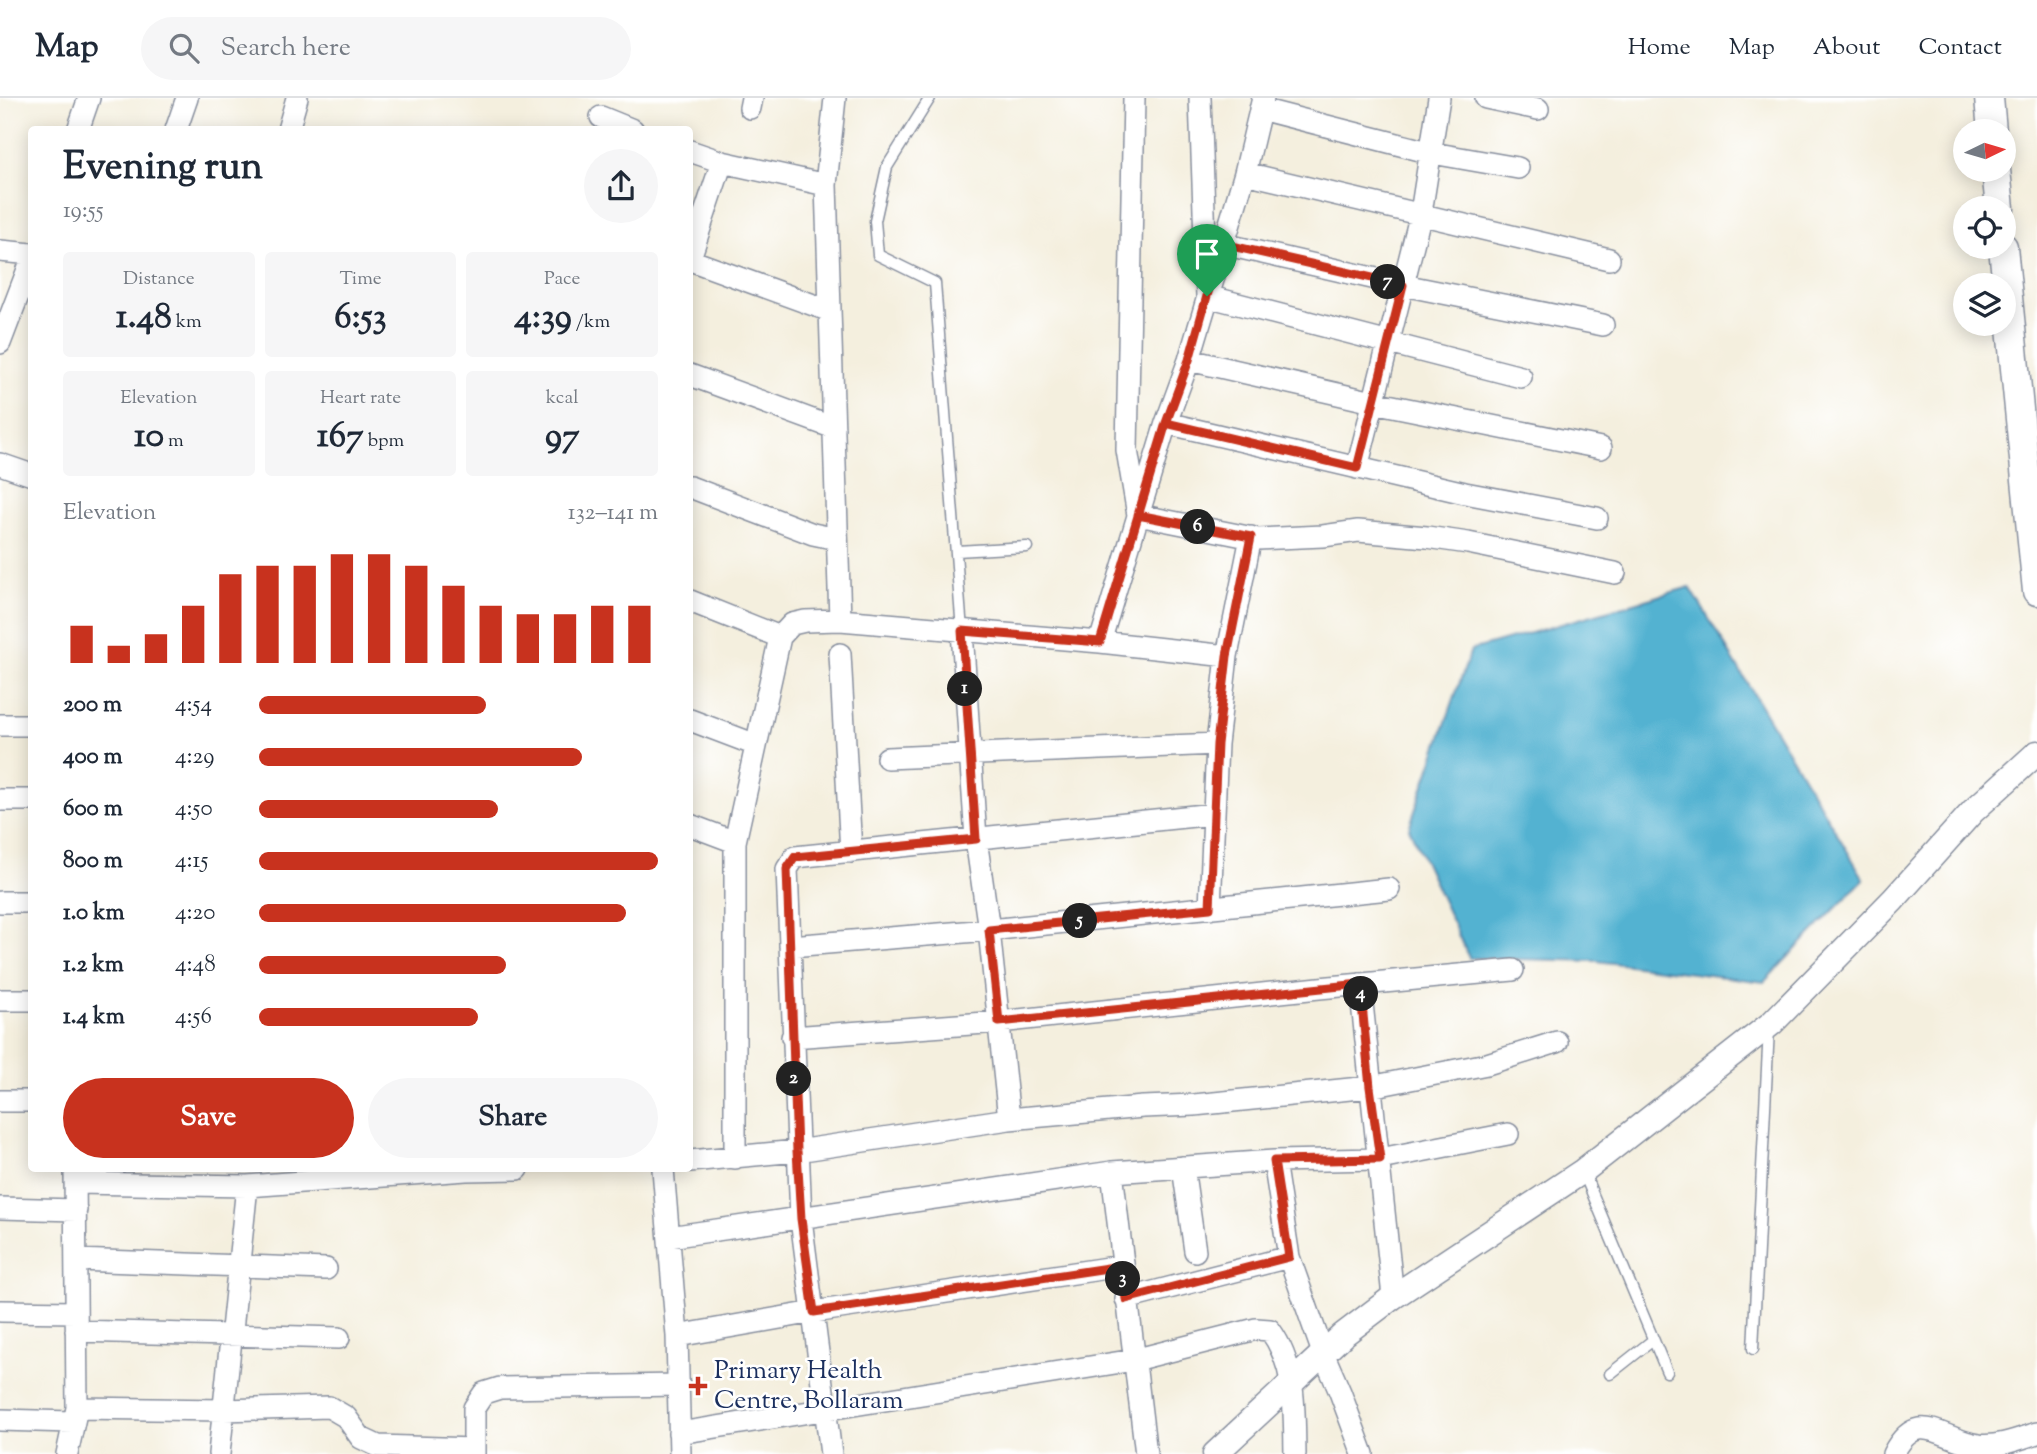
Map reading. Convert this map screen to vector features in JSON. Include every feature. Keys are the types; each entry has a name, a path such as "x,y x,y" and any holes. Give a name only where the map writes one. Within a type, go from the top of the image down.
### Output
{"main road":[{"path":"1989,98 1991,119"},
{"path":"2004,259 2037,591"}],"street":[{"path":"79,126 89,98"},
{"path":"177,126 187,98"},
{"path":"289,126 297,98"},
{"path":"835,98 826,185 840,620"},
{"path":"1134,98 1127,450 1138,515"},
{"path":"1200,98 1207,296"},
{"path":"1357,468 1421,214 1439,98"},
{"path":"1486,98 1538,109"},
{"path":"1100,642 1245,173 1261,104 1432,153 1518,168"},
{"path":"601,117 623,126"},
{"path":"693,152 722,162 826,185"},
{"path":"693,250 722,162"},
{"path":"1245,173 1609,259"},
{"path":"1223,244 1403,285 1603,325"},
{"path":"0,251 28,255"},
{"path":"693,260 830,311"},
{"path":"0,343 28,267"},
{"path":"1207,296 1521,377"},
{"path":"1189,360 1374,402 1601,448"},
{"path":"693,376 834,428"},
{"path":"1166,423 1534,508 1597,519"},
{"path":"0,464 28,474"},
{"path":"693,488 813,534 837,539"},
{"path":"1138,515 1251,537 1283,538 1358,531 1427,537 1615,573"},
{"path":"1210,908 1217,744 1227,656 1251,537"},
{"path":"693,602 780,637"},
{"path":"736,1157 735,842 780,637 792,624 840,620 1100,642 1227,656"},
{"path":"962,631 976,839 989,930 1009,1119"},
{"path":"840,654 851,852"},
{"path":"693,721 756,745"},
{"path":"0,725 28,725"},
{"path":"887,758 1217,744"},
{"path":"1217,1453 1343,1335 1393,1297 1583,1171 1769,1025 1893,900 1973,811 2037,753"},
{"path":"0,800 28,800"},
{"path":"831,1454 801,1219 792,1037 787,869 790,861 795,857 1214,814"},
{"path":"693,826 735,842"},
{"path":"790,947 989,930 1389,889"},
{"path":"0,902 28,902"},
{"path":"792,1037 999,1022 1513,970"},
{"path":"1360,984 1393,1297"},
{"path":"0,1000 28,1000"},
{"path":"693,1161 797,1151 1009,1119 1194,1105 1370,1087 1487,1064 1557,1042"},
{"path":"0,1101 28,1101"},
{"path":"669,1237 1112,1172 1274,1161 1380,1159 1508,1134"},
{"path":"1274,1161 1289,1257 1363,1454"},
{"path":"1183,1167 1195,1251"},
{"path":"67,1454 74,1415 75,1176 247,1186 303,1175 384,1172"},
{"path":"663,1172 677,1336 680,1443 827,1411 1134,1360 1256,1329 1270,1330 1279,1342 1293,1383 1295,1454"},
{"path":"1112,1172 1121,1266 1146,1454"},
{"path":"219,1454 247,1186"},
{"path":"0,1208 76,1210"},
{"path":"1126,1299 1289,1257"},
{"path":"76,1261 326,1269"},
{"path":"677,1336 814,1312 1121,1266"},
{"path":"0,1311 76,1322 232,1335 339,1338"},
{"path":"0,1420 329,1407 346,1417 361,1438 378,1446 474,1451 474,1408 484,1393 500,1388 679,1385"},
{"path":"1893,1454 1901,1439 1914,1430 1931,1428 1978,1445 2010,1441 2037,1433"}],"lane":[{"path":"930,98 887,167 875,221 878,255 935,283 962,631"},
{"path":"957,551 1027,547"},
{"path":"1753,1349 1769,1025"},
{"path":"1583,1171 1667,1372"},
{"path":"1610,1374 1653,1340"}],"water":[{"path":"1690,587 1864,879 1764,982 1597,961 1469,958 1409,828 1471,650"}],"place":[{"name":"Primary Health Centre, Bollaram","path":"698,1386"}],"route":[{"path":"1207,296 1189,360 1166,423 1138,515 1100,642 962,631 976,839 795,857 790,861 787,869 797,1151 801,1219 814,1312 1121,1266 1126,1299 1289,1257 1274,1161 1380,1159 1360,984 999,1022 989,930 1210,908 1217,744 1227,656 1251,537 1138,515 1166,423 1357,468 1403,285 1223,244 1207,296"}]}
